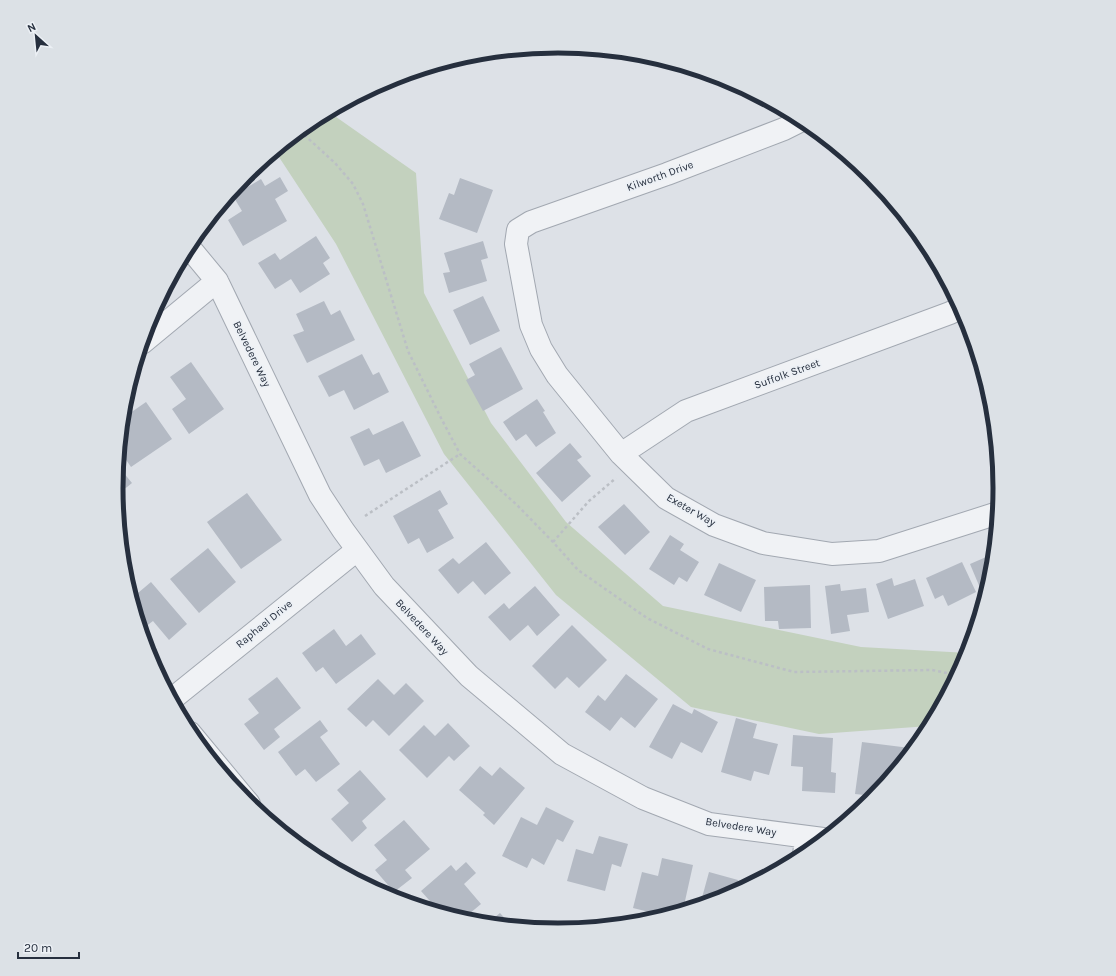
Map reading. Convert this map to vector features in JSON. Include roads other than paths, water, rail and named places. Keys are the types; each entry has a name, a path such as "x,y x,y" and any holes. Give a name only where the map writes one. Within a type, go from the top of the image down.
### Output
{"street":[{"name":"Kilworth Drive","path":"518,230 531,222 667,174 796,123"},
{"name":"Exeter Way","path":"518,230 516,244 531,325 541,349 557,375 621,454 666,498 714,525 763,543 832,554 879,551 992,515"},
{"name":"Belvedere Way","path":"193,252 217,281 320,495 357,550 384,586 469,676 562,754 643,798 709,824 809,844"},
{"path":"151,336 217,281"},
{"name":"Suffolk Street","path":"621,454 686,411 955,311"},
{"name":"Raphael Drive","path":"176,696 357,550"}]}
